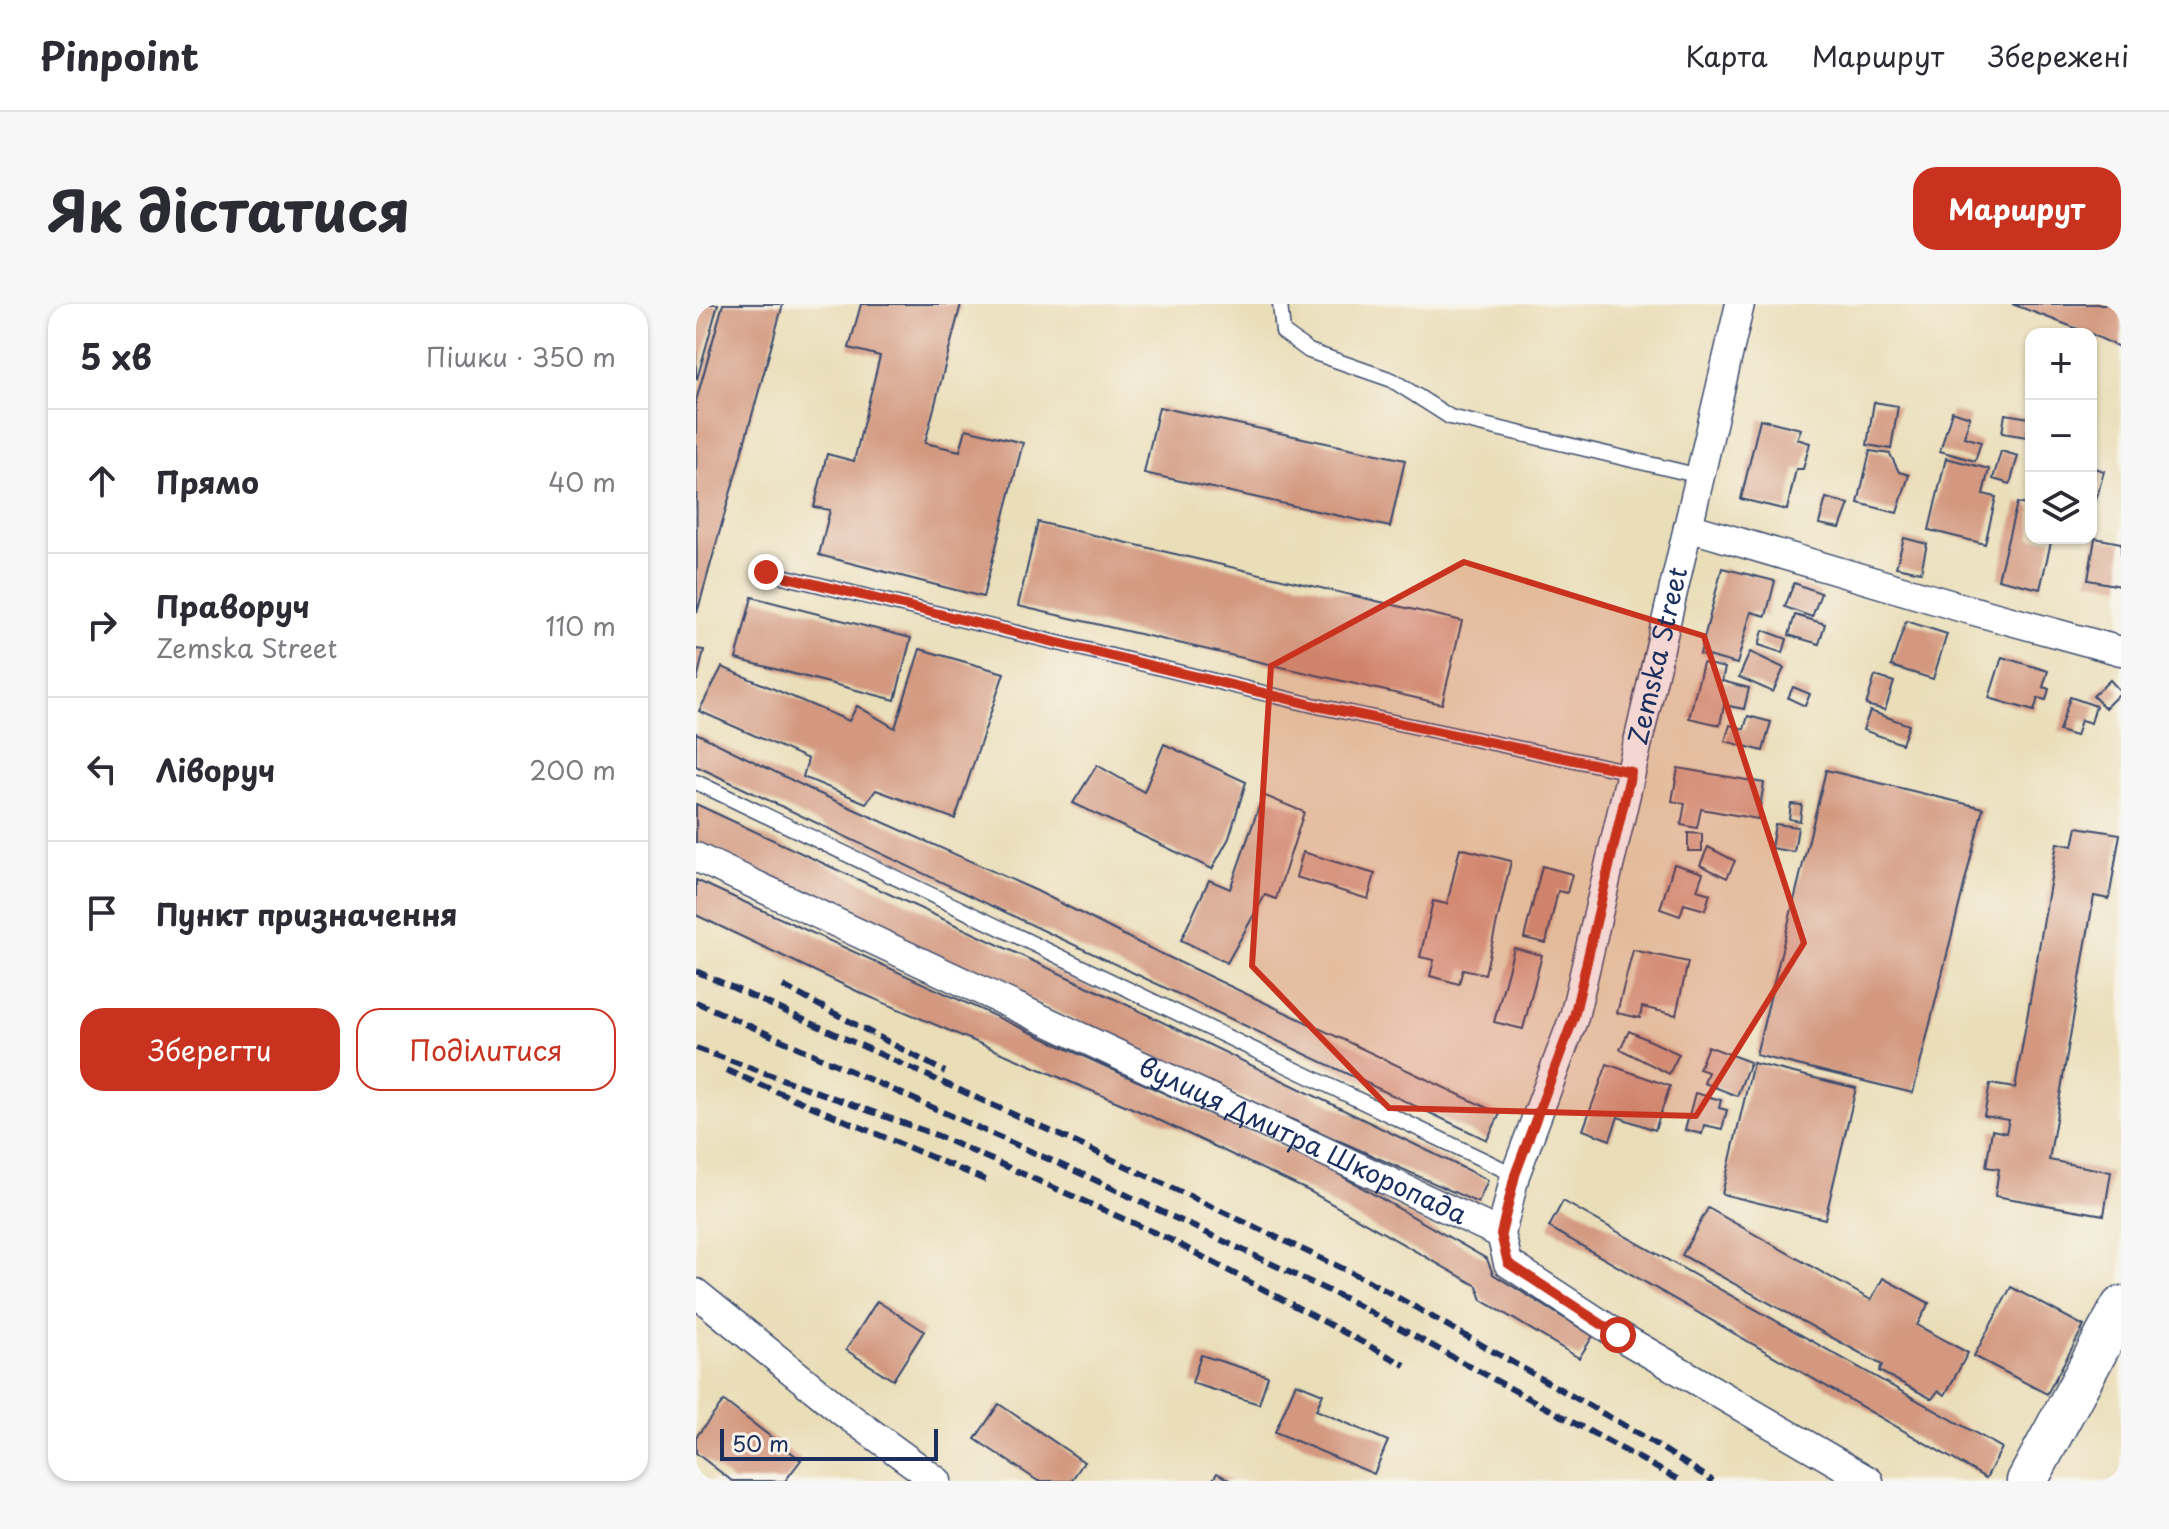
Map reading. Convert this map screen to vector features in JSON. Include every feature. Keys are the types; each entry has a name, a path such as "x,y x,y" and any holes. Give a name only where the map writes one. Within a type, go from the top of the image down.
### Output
{"main road":[{"path":"2027,1481 2121,1307"}],"street":[{"name":"Zemska Street","path":"1501,1234 1515,1175 1574,1017 1740,304"},
{"path":"1688,527 2121,651"},
{"name":"вулиця Дмитра Шкоропада","path":"696,857 1501,1234"},
{"path":"1501,1234 1508,1263 1618,1335 1869,1481"},
{"path":"696,1293 844,1413 937,1481"}],"lane":[{"path":"1280,304 1283,332 1309,351 1392,380 1450,417 1700,476"},
{"path":"766,572 1317,706 1631,772"},
{"path":"696,782 1515,1175"}],"highlighted area":[{"path":"1464,562 1704,636 1804,943 1696,1116 1389,1108 1252,966 1271,666"}],"building":[{"path":"696,304 718,304 697,379 696,379"},
{"path":"723,304 783,304 697,613 696,401"},
{"path":"861,304 961,304 925,443 960,451 966,429 1023,443 983,597 819,555 830,510 814,507 827,454 854,461 880,356 849,348"},
{"path":"2012,304 2121,304 2121,348 2097,337 2097,328 2075,328"},
{"path":"1874,402 1898,406 1891,449 1867,445"},
{"path":"1159,407 1405,460 1390,527 1144,473"},
{"path":"1952,411 1970,417 1964,437 1981,442 1975,461 1940,451"},
{"path":"2005,414 2025,417 2025,437 2002,433"},
{"path":"1760,419 1801,429 1797,439 1810,443 1803,469 1796,469 1787,510 1741,499"},
{"path":"1870,451 1890,454 1899,472 1909,475 1897,513 1858,503"},
{"path":"2001,451 2018,456 2010,484 1993,479"},
{"path":"1946,458 1989,469 1983,494 1996,497 1985,544 1929,530"},
{"path":"2097,469 2104,471 2097,497"},
{"path":"1826,498 1849,504 1840,528 1819,524"},
{"path":"2017,503 2025,505 2025,544 2051,544 2040,589 1998,579"},
{"path":"1038,522 1462,621 1442,704 1018,606"},
{"path":"1904,538 1927,544 1921,572 1896,567"},
{"path":"2097,538 2121,543 2121,586 2088,580"},
{"path":"1722,568 1775,581 1766,616 1751,612 1737,664 1700,654"},
{"path":"1794,583 1821,593 1812,617 1785,607"},
{"path":"752,597 911,638 895,700 736,659"},
{"path":"1795,615 1825,624 1819,644 1789,635"},
{"path":"1906,621 1947,634 1933,679 1891,666"},
{"path":"1763,630 1787,639 1783,653 1759,645"},
{"path":"696,649 704,650 697,680 696,680"},
{"path":"920,649 1004,673 955,819 876,790 866,803 803,777 808,759 699,711 722,667 849,721 857,706 895,728"},
{"path":"1750,652 1784,668 1773,692 1739,677"},
{"path":"2002,657 2048,671 2043,687 2049,689 2046,700 2038,698 2034,711 1989,698"},
{"path":"1703,663 1725,668 1722,681 1749,688 1744,709 1724,705 1720,725 1689,718"},
{"path":"1875,676 1894,682 1885,710 1866,705"},
{"path":"2110,680 2121,692 2105,708 2093,696"},
{"path":"1793,687 1810,694 1805,706 1788,698"},
{"path":"2070,697 2096,706 2091,723 2081,720 2076,736 2059,731"},
{"path":"1870,711 1909,725 1902,744 1863,730"},
{"path":"1748,716 1771,722 1763,751 1725,741 1730,725 1744,729"},
{"path":"696,733 818,793 1037,891 1141,944 1500,1114 1487,1140 696,766"},
{"path":"1164,744 1246,782 1229,838 1212,869 1073,803 1097,765 1144,792"},
{"path":"1678,768 1764,783 1758,819 1701,809 1697,828 1681,825 1685,804 1672,801"},
{"path":"1826,770 1983,808 1913,1093 1756,1055"},
{"path":"1263,795 1304,812 1276,899 1265,895 1227,963 1181,940 1209,880 1230,889"},
{"path":"696,804 1121,1002 1488,1180 1478,1203 1215,1085 696,844"},
{"path":"1791,804 1802,805 1800,821 1789,819"},
{"path":"1775,824 1798,827 1794,852 1771,848"},
{"path":"2077,827 2120,834 2109,899 2094,896 2049,1160 2111,1172 2104,1215 1995,1196 1999,1169 1986,1167 1992,1130 2006,1133 2009,1120 1984,1116 1990,1084 2015,1088 2057,843 2073,846"},
{"path":"1688,833 1702,834 1702,851 1688,851"},
{"path":"1708,847 1735,861 1727,878 1700,865"},
{"path":"1460,848 1511,861 1485,974 1463,969 1459,984 1430,976 1434,960 1420,957 1433,901 1447,904"},
{"path":"1303,852 1375,874 1368,899 1296,877"},
{"path":"1674,864 1703,873 1697,890 1710,894 1705,910 1684,904 1680,916 1660,909"},
{"path":"1542,866 1572,874 1567,893 1558,891 1546,943 1524,938"},
{"path":"696,880 1324,1166 1487,1259 1493,1274 1593,1336 1579,1358 1482,1300 1477,1286 1309,1191 1146,1114 863,994 696,915"},
{"path":"1514,948 1542,955 1523,1029 1494,1022"},
{"path":"1633,950 1688,962 1676,1015 1642,1007 1640,1018 1617,1013"},
{"path":"1629,1031 1679,1054 1669,1074 1620,1049"},
{"path":"1708,1046 1750,1062 1737,1096 1704,1083 1708,1072 1699,1069"},
{"path":"1753,1063 1856,1088 1825,1219 1722,1194"},
{"path":"1607,1064 1670,1086 1655,1130 1618,1117 1610,1140 1583,1130"},
{"path":"1695,1093 1721,1100 1719,1108 1727,1110 1722,1129 1704,1125 1702,1134 1685,1130"},
{"path":"1563,1201 2002,1448 1986,1478 1549,1227"},
{"path":"1708,1208 1871,1300 1883,1278 1929,1303 1917,1325 1968,1353 1945,1395 1938,1391 1932,1399 1879,1371 1882,1365 1682,1255"},
{"path":"2011,1287 2084,1326 2047,1394 1974,1356"},
{"path":"877,1301 924,1331 893,1380 846,1350"},
{"path":"1201,1355 1268,1376 1259,1404 1192,1383"},
{"path":"1296,1383 1323,1394 1316,1410 1388,1441 1374,1474 1275,1432"},
{"path":"724,1401 801,1460 785,1481 732,1481 696,1453 696,1437"},
{"path":"999,1404 1084,1462 1071,1481 1038,1481 975,1439"},
{"path":"1217,1473 1231,1481 1212,1481"}],"railway":[{"path":"696,971 1090,1149 1367,1280 1641,1435 1713,1481"},
{"path":"783,986 945,1072"},
{"path":"696,1002 1093,1179 1348,1300 1681,1481"},
{"path":"696,1048 936,1135 1173,1241 1405,1365"},
{"path":"726,1070 990,1182"}],"route":[{"path":"766,572 1317,706 1631,772 1574,1017 1515,1175 1501,1234 1508,1263 1618,1335"}]}
